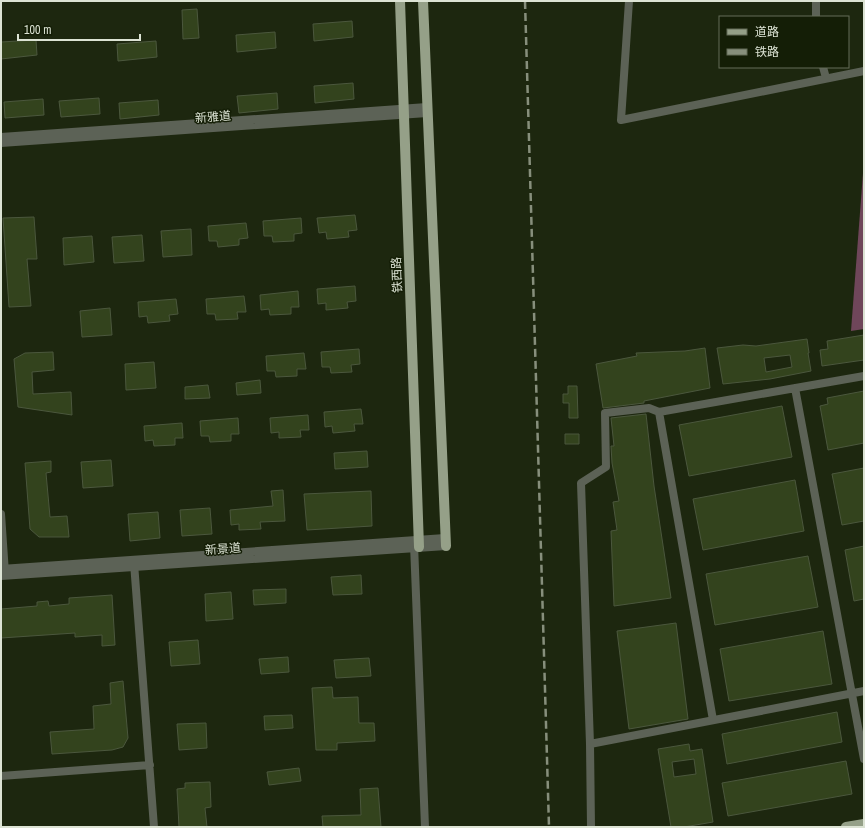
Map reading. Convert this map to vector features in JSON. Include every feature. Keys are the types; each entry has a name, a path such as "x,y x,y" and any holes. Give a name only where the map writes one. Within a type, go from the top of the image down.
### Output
{"main road":[{"name":"铁西路","path":"400,1 416,544"},
{"path":"423,1 446,542"},
{"path":"846,827 864,824"}],"street":[{"path":"629,1 621,120 864,71"},
{"path":"816,1 816,16"},
{"path":"823,68 826,78"},
{"name":"新雅道","path":"1,143 427,110"},
{"name":"新雅道","path":"1,137 404,112"},
{"path":"591,827 590,744 581,483 606,467 605,413 649,408 659,412 864,376"},
{"path":"795,388 864,759"},
{"path":"659,412 712,720"},
{"path":"1,514 3,573"},
{"name":"新景道","path":"3,573 446,542"},
{"path":"416,544 425,827"},
{"path":"134,564 154,827"},
{"path":"590,744 864,691"},
{"path":"1,776 150,765"}],"shaded area":[{"path":"864,160 864,329 851,331"}],"building":[{"path":"197,9 199,38 183,39 182,10"},
{"path":"352,21 353,37 314,41 313,24"},
{"path":"275,32 276,48 237,52 236,35"},
{"path":"36,40 37,55 1,59 1,42"},
{"path":"156,41 157,57 118,61 117,44"},
{"path":"353,83 354,99 315,103 314,86"},
{"path":"277,93 278,109 239,113 237,96"},
{"path":"99,98 100,114 61,117 59,101"},
{"path":"43,99 44,115 5,118 4,102"},
{"path":"158,100 159,115 120,119 119,103"},
{"path":"355,215 357,230 348,231 349,237 327,239 326,232 319,233 317,218"},
{"path":"34,217 37,259 27,259 31,306 9,307 3,218"},
{"path":"301,218 302,233 294,234 294,241 273,242 272,236 264,236 263,221"},
{"path":"246,223 248,238 239,239 239,245 218,247 217,241 209,241 208,226"},
{"path":"191,229 192,255 163,257 161,231"},
{"path":"142,235 144,261 114,263 112,237"},
{"path":"92,236 94,262 64,265 63,238"},
{"path":"355,286 356,301 347,302 348,308 326,310 326,303 318,304 317,289"},
{"path":"298,291 299,307 291,307 291,314 270,315 269,309 261,310 260,295"},
{"path":"244,296 246,312 237,312 238,319 216,320 215,314 207,314 206,299"},
{"path":"176,299 178,314 169,315 170,321 148,323 147,316 139,317 138,302"},
{"path":"110,308 112,335 82,337 80,311"},
{"path":"864,335 864,360 822,366 820,350 828,349 827,341"},
{"path":"807,339 811,371 770,379 723,384 717,348 743,345 756,346","holes":["790,355 792,367 766,372 764,358"]},
{"path":"705,348 710,388 644,401 644,403 603,408 596,364 637,356 636,353 685,351"},
{"path":"359,349 360,364 351,365 352,372 331,373 330,367 322,367 321,352"},
{"path":"53,352 54,370 32,372 33,394 71,392 72,415 18,407 14,359 25,353"},
{"path":"304,353 306,369 297,369 297,376 276,377 275,371 267,371 266,356"},
{"path":"154,362 156,388 126,390 125,364"},
{"path":"260,380 261,393 237,395 236,383"},
{"path":"208,385 210,398 185,399 185,387"},
{"path":"568,386 577,386 578,418 569,418 569,403 563,403 563,394 568,394"},
{"path":"864,391 864,443 828,450 820,406 828,404 827,398"},
{"path":"782,406 792,457 689,476 679,425"},
{"path":"361,409 363,424 354,424 355,431 333,433 332,426 325,427 324,412"},
{"path":"646,414 654,486 671,598 614,606 611,531 617,530 613,502 619,501 612,463 611,446 614,446 611,418"},
{"path":"308,415 309,430 300,430 301,437 279,438 279,432 271,433 270,418"},
{"path":"238,418 239,434 231,434 231,441 210,442 209,436 201,436 200,421"},
{"path":"182,423 183,438 175,438 175,445 154,446 153,440 145,441 144,426"},
{"path":"565,434 579,434 579,444 565,444"},
{"path":"367,451 368,467 335,469 334,453"},
{"path":"111,460 113,486 83,488 81,462"},
{"path":"51,461 51,472 46,473 50,517 67,516 69,537 39,537 30,529 25,463"},
{"path":"864,468 864,521 842,525 832,474"},
{"path":"795,480 804,531 703,550 693,499"},
{"path":"283,490 285,521 260,522 261,529 239,530 239,524 231,525 230,510 273,506 271,491"},
{"path":"371,491 372,526 307,530 304,494"},
{"path":"210,508 212,534 182,536 180,510"},
{"path":"158,512 160,538 130,541 128,514"},
{"path":"864,546 864,599 854,601 845,550"},
{"path":"808,556 818,607 715,625 706,574"},
{"path":"361,575 362,594 333,595 331,577"},
{"path":"286,589 286,603 254,605 253,590"},
{"path":"231,592 233,619 206,621 205,594"},
{"path":"112,595 115,645 102,646 102,635 75,637 75,633 1,638 1,609 37,606 37,602 48,601 49,606 69,604 69,598"},
{"path":"676,623 688,719 629,729 617,631"},
{"path":"823,631 832,684 729,701 720,649"},
{"path":"198,640 200,664 171,666 169,642"},
{"path":"288,657 289,672 261,674 259,659"},
{"path":"369,658 371,676 336,678 334,660"},
{"path":"123,681 128,738 123,747 112,750 52,754 50,732 94,729 93,706 111,704 110,683"},
{"path":"332,687 333,698 358,697 359,723 374,723 375,741 337,743 337,750 316,750 312,688"},
{"path":"837,712 842,742 727,764 722,734"},
{"path":"292,715 293,728 265,730 264,716"},
{"path":"206,723 207,748 179,750 177,724"},
{"path":"689,744 690,751 702,749 713,822 684,827 671,827 658,749","holes":["694,759 696,774 674,777 672,762"]},
{"path":"846,761 852,794 728,816 722,783"},
{"path":"299,768 301,781 269,785 267,772"},
{"path":"210,782 211,807 205,808 207,827 179,827 177,789 185,788 185,783"},
{"path":"378,788 381,827 323,827 322,816 361,815 360,789"}],"railway":[{"path":"525,1 549,827"}]}
